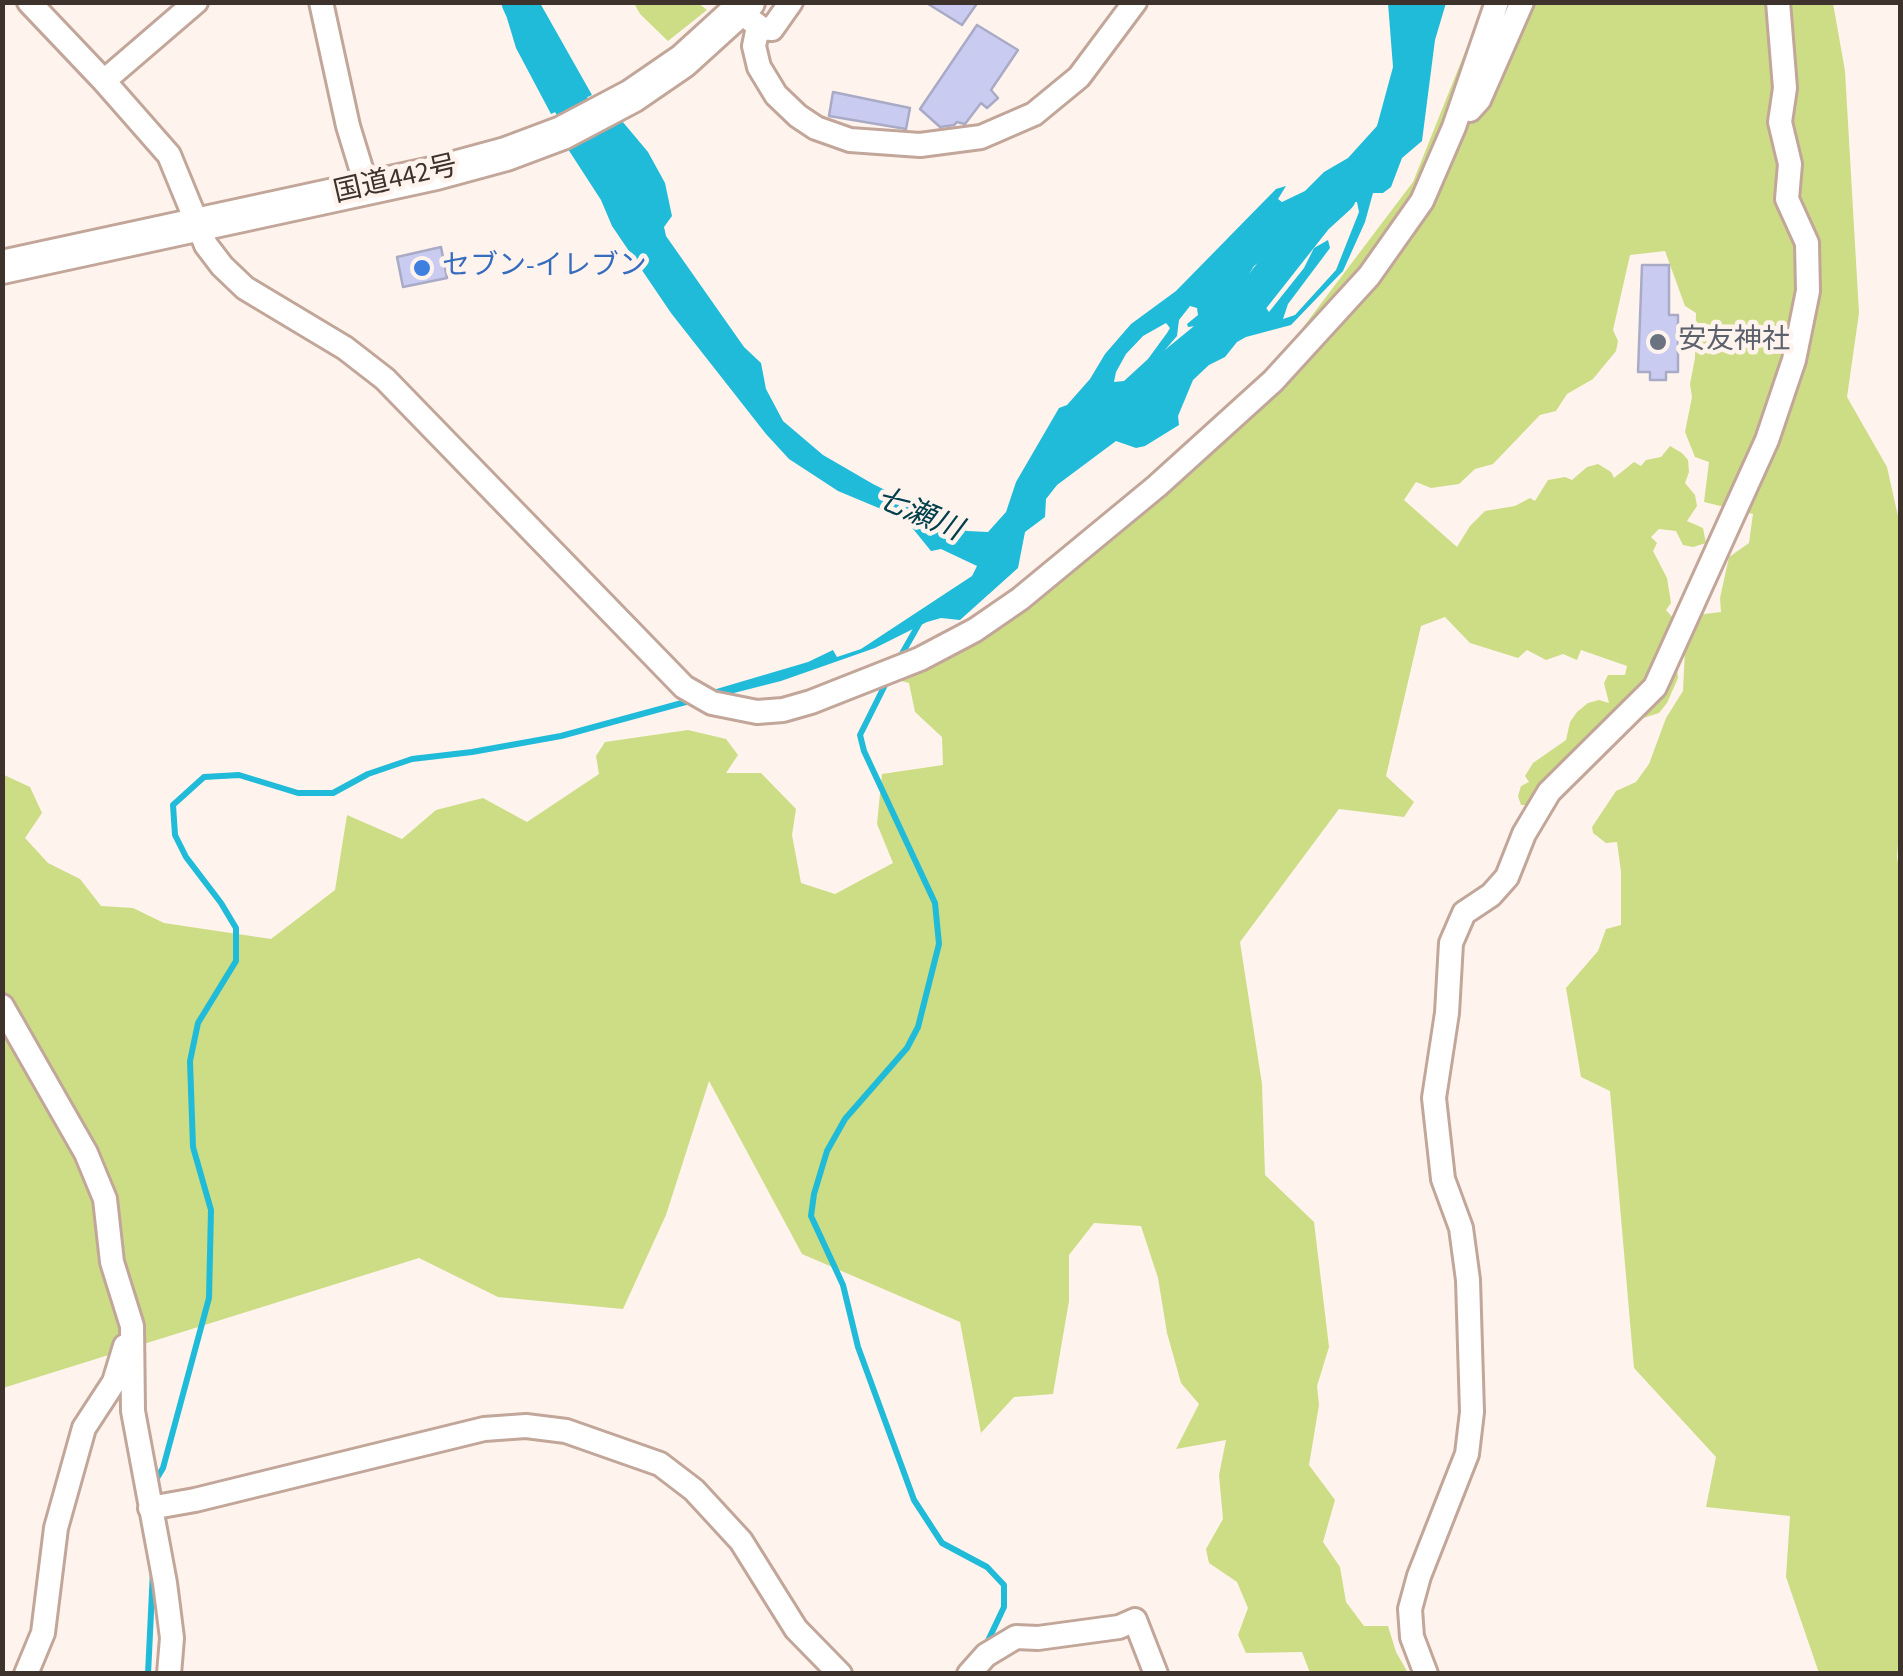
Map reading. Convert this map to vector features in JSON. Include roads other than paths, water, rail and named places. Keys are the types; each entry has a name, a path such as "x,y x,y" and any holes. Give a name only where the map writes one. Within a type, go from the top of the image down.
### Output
{"highway":[{"name":"国道442号","path":"2,266 462,167 525,147 632,96 743,16"}],"street":[{"path":"29,2 169,154 206,244 222,266 245,288 345,348 385,379 684,688 722,706 770,712 800,706 881,675 964,636 1020,599 1157,486 1284,370 1369,276 1422,202 1454,127 1496,2"},
{"path":"104,81 196,2"},
{"path":"321,2 348,126 368,188"},
{"path":"743,16 769,30 777,26 792,2"},
{"path":"743,16 759,67 776,95 798,116 816,128 850,140 920,146 980,137 1034,114 1078,77 1135,2"},
{"path":"1454,127 1479,100 1522,2"},
{"path":"1426,1674 1412,1637 1410,1609 1467,1454 1472,1412 1468,1280 1461,1228 1442,1179 1434,1098 1447,1012 1451,943 1464,913 1491,895 1506,877 1524,834 1549,792 1655,687 1767,440 1794,360 1808,292 1807,243 1787,198 1790,164 1780,122 1785,88 1778,2"},
{"path":"2,1006 86,1153 104,1199 112,1262 132,1326 133,1411 172,1638 170,1674"},
{"path":"26,1674 43,1633 56,1528 84,1428 114,1382 132,1326"},
{"path":"150,1508 484,1429 526,1426 566,1431 660,1464 694,1490 741,1541 796,1629 840,1674"},
{"path":"970,1674 986,1655 1016,1637 1038,1638 1119,1627 1135,1620 1156,1674"}],"water":[{"path":"506,3 540,3 592,95 551,114 516,48"},
{"path":"1388,3 1446,3 1435,40 1422,141 1402,158 1391,187 1383,193 1373,193 1343,271 1291,325 1246,337 1225,357 1209,365 1193,380 1178,416 1179,425 1145,446 1136,448 1116,441 1057,485 1046,499 1045,517 1025,532 1018,568 960,620 941,618 927,622 875,648 781,681 726,695 713,690 808,662 833,650 837,657 861,649 972,576 977,566 941,549 931,551 905,519 838,491 789,459 671,313 612,226 601,200 566,146 583,138 608,179 634,200 636,185 601,132 622,121 648,152 665,183 672,216 664,227 666,236 744,347 761,363 766,389 783,421 823,455 873,484 967,531 988,532 1006,512 1016,482 1059,408 1067,405 1090,379 1131,324 1176,291 1276,189 1286,186 1278,199 1282,202 1305,191 1324,172 1348,158 1377,126 1393,67","holes":["1347,201 1357,202 1359,212 1336,270 1295,315 1283,319 1288,304 1330,248 1328,240 1314,248 1304,268 1269,312 1253,289 1249,274 1254,266 1327,211","1190,306 1197,308 1198,315 1187,324 1196,326 1197,332 1180,364 1154,397 1117,428 1117,419 1177,336 1179,320","1166,323 1170,328 1148,359 1124,381 1114,382 1126,354 1143,336"]}],"waterway":[{"name":"七瀬川","path":"519,2 550,69 647,233"},
{"name":"七瀬川","path":"1092,432 1245,307 1316,217 1339,196"},
{"path":"899,659 920,622"},
{"path":"888,679 860,735 935,903 939,944 918,1027 907,1048 845,1119 827,1151 811,1216 843,1285 858,1347 914,1500 942,1543 987,1567 1004,1585 1004,1607 985,1647"},
{"path":"154,1483 163,1468 209,1298 211,1210 193,1147 190,1061 198,1023 236,961 236,928 186,857 175,835 173,805 204,777 239,775 298,793 333,793 368,774 412,759 561,736 693,700"},
{"path":"148,1674 153,1571"}],"place":[{"name":"セブン-イレブン","path":"422,268"},
{"name":"安友神社","path":"1658,342"}]}
